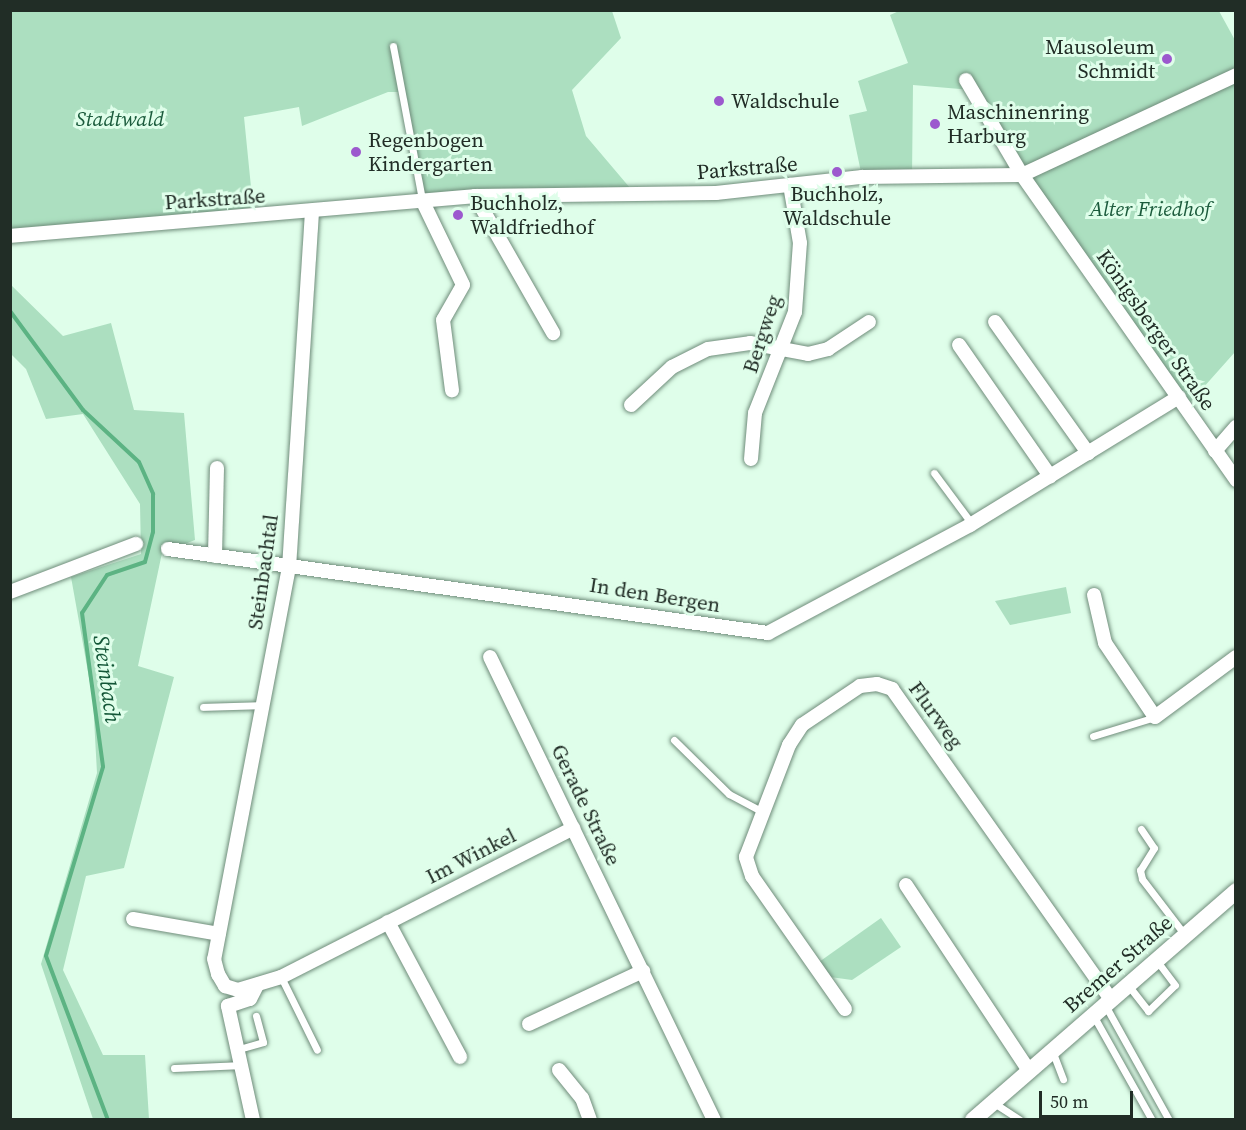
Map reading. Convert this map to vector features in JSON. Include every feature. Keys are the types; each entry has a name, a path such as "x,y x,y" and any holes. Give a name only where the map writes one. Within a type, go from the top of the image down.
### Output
{"street":[{"name":"Parkstraße","path":"10,236 312,212 475,196 716,193 862,177 1022,175 1236,75"},
{"path":"966,80 1022,175"},
{"name":"Königsberger Straße","path":"1022,175 1215,451 1235,476"},
{"name":"Bergweg","path":"751,459 755,413 782,351 801,269 790,185"},
{"path":"475,196 553,333"},
{"path":"422,201 463,285 443,320 452,390"},
{"name":"Steinbachtal","path":"257,985 225,986 214,959 289,567 312,212"},
{"path":"631,405 672,367 708,349 750,343 782,351 828,349 869,322"},
{"path":"995,322 1088,453"},
{"path":"959,345 1050,476"},
{"name":"In den Bergen","path":"168,549 768,633 972,524 1179,398"},
{"name":"Königsberger Straße","path":"1215,451 1236,427"},
{"path":"214,556 217,468"},
{"path":"10,592 135,544"},
{"path":"1094,595 1105,643 1155,717 1236,657"},
{"name":"Gerade Straße","path":"490,657 714,1119"},
{"name":"Flurweg","path":"845,1009 752,876 746,857 761,811 802,725 861,686 892,688 1103,1007"},
{"name":"Im Winkel","path":"257,985 281,977 573,828"},
{"path":"906,885 1029,1071"},
{"name":"Bremer Straße","path":"973,1119 991,1109 1029,1071 1236,891"},
{"path":"133,919 219,934"},
{"path":"388,922 460,1057"},
{"path":"529,1024 643,971"},
{"path":"252,1119 244,1065 228,1006 250,999 257,985"},
{"path":"559,1070 582,1098 590,1119"}],"lane":[{"path":"393,46 422,201"},
{"path":"934,473 972,524"},
{"path":"203,707 262,705"},
{"path":"1093,736 1155,717"},
{"path":"674,740 729,794 761,811"},
{"path":"1141,829 1154,848 1140,870 1142,879 1185,935"},
{"path":"1128,985 1148,1011 1175,986 1156,960"},
{"path":"281,977 317,1050"},
{"path":"1103,1007 1152,1119"},
{"path":"1103,1007 1169,1119"},
{"path":"239,1049 263,1042 256,1016"},
{"path":"1053,1050 1063,1079"},
{"path":"174,1068 244,1065"},
{"path":"991,1109 1020,1119"}],"green space":[{"name":"Stadtwald","path":"10,11 612,11 621,38 572,90 586,136 636,195 422,200 401,92 388,92 302,126 299,107 244,117 254,217 11,236"},
{"name":"Alter Friedhof","path":"899,11 1219,11 1236,42 1235,352 1186,407 972,90 913,85 912,176 862,177 849,115 867,111 858,81 908,63 890,15"},
{"path":"10,284 63,336 111,323 134,410 184,413 195,540 162,553 138,666 174,677 124,868 86,876 63,970 103,1055 145,1055 149,1119 93,1119 41,964 97,773 93,700 71,577 141,554 140,504 83,414 46,419 26,369 11,354"},
{"path":"1066,587 1071,613 1010,625 995,601"},
{"path":"881,918 901,947 852,980 830,977 819,962"}],"waterway":[{"name":"Steinbach","path":"10,311 83,410 139,462 153,494 153,532 145,562 107,575 82,613 103,767 46,956 108,1120"}],"place":[{"name":"Mausoleum Schmidt","path":"1167,59"},
{"name":"Waldschule","path":"719,101"},
{"name":"Maschinenring Harburg","path":"935,124"},
{"name":"Regenbogen Kindergarten","path":"356,152"},
{"name":"Buchholz, Waldschule","path":"837,172"},
{"name":"Buchholz, Waldfriedhof","path":"458,215"}]}
